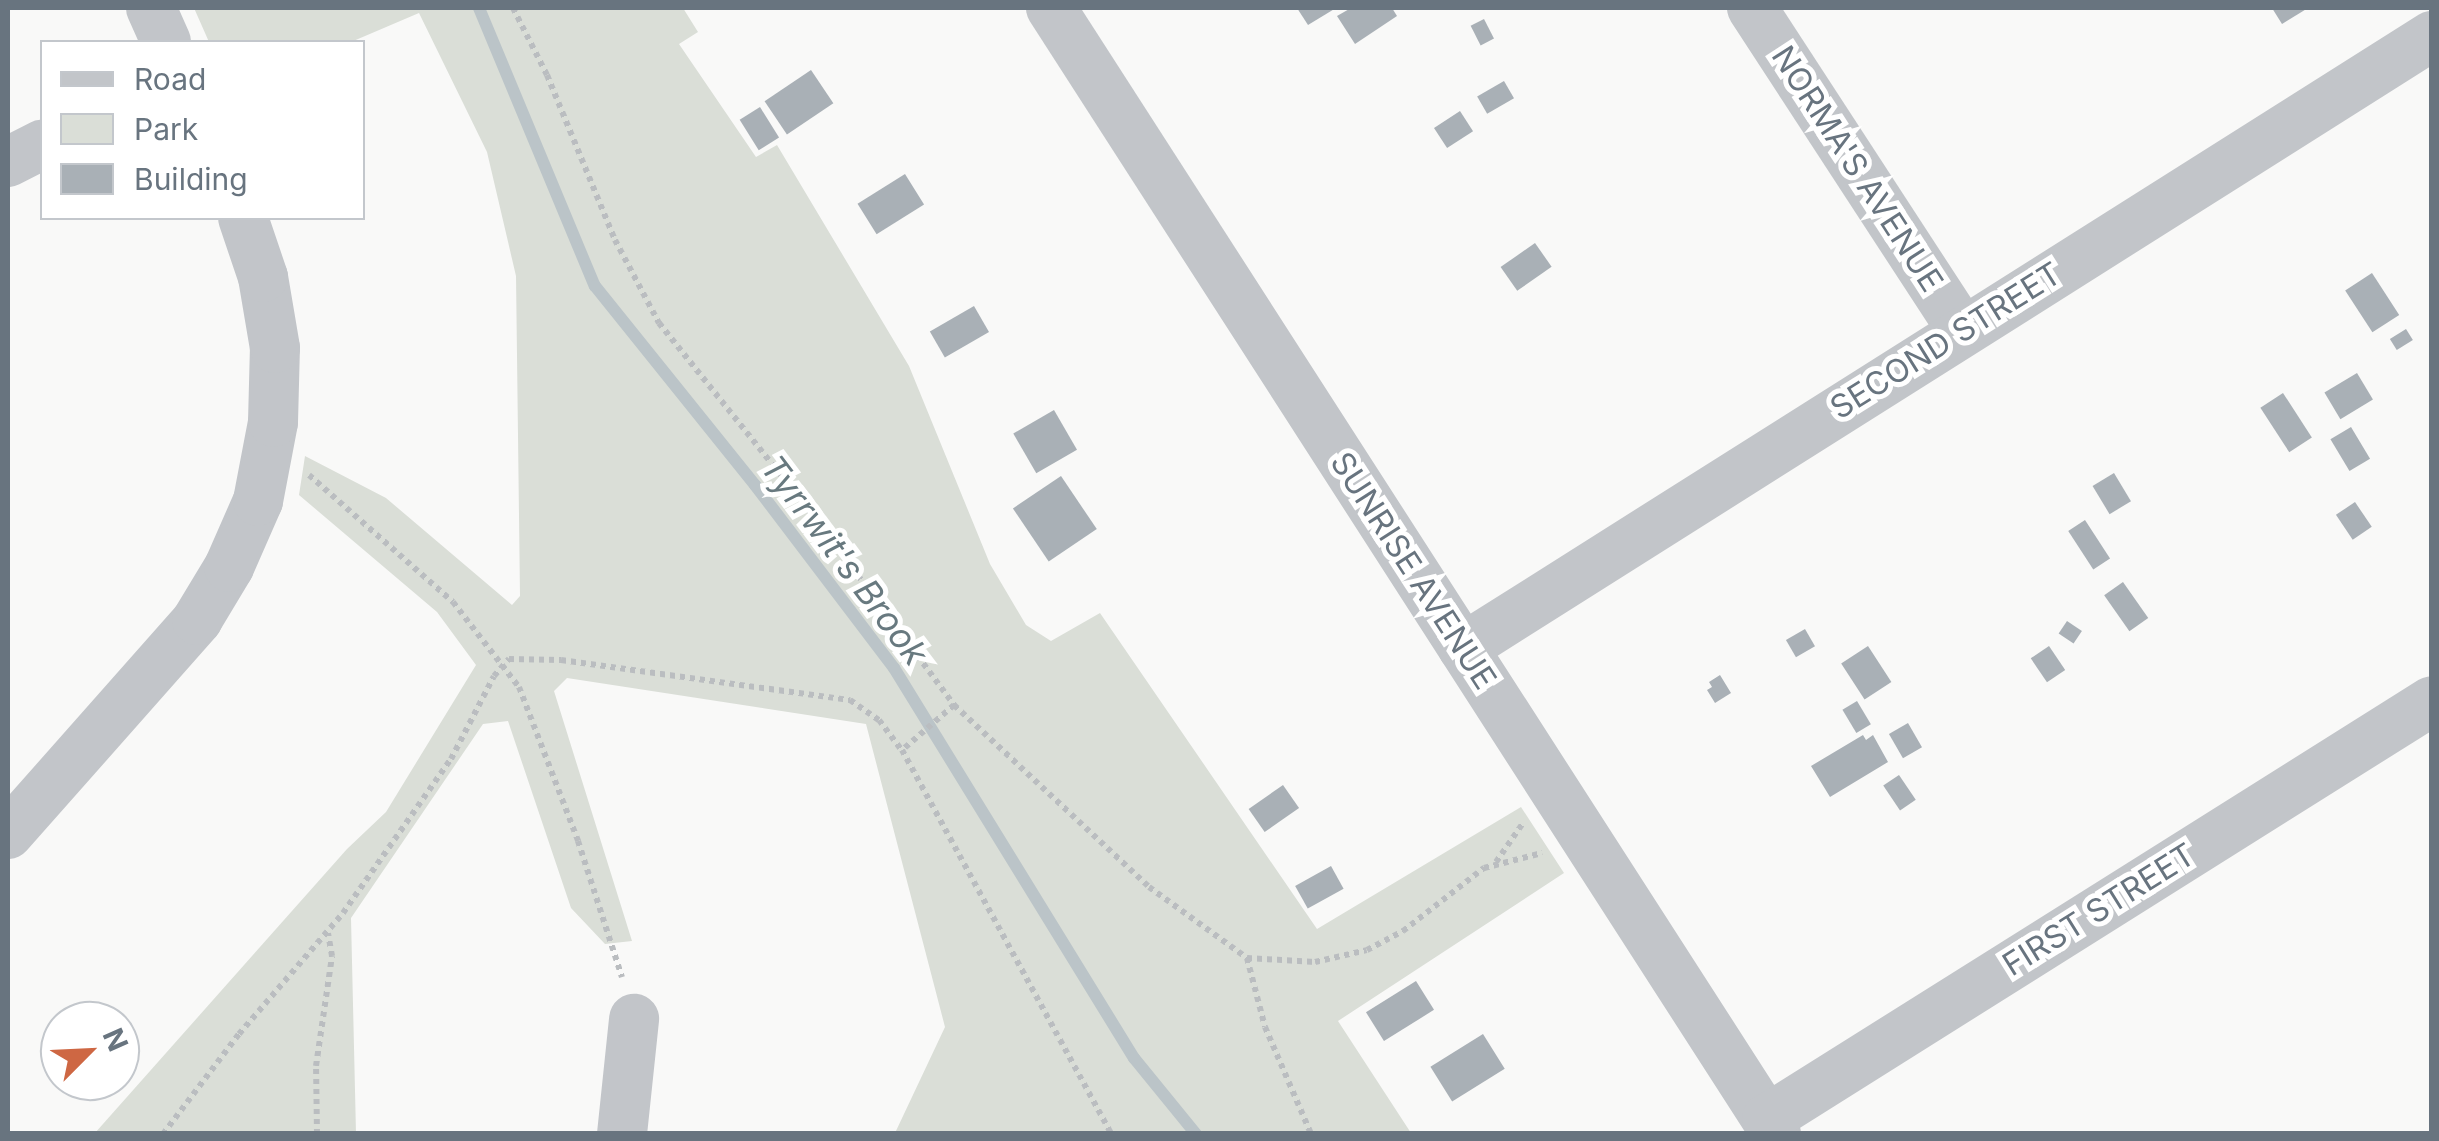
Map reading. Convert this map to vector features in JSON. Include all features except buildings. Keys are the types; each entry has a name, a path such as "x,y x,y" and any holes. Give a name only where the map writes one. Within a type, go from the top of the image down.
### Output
{"street":[{"path":"150,8 165,40"},
{"name":"SUNRISE AVENUE","path":"1051,8 1771,1126"},
{"name":"NORMA'S AVENUE","path":"1752,8 1962,330"},
{"name":"SECOND STREET","path":"1463,648 2432,36"},
{"path":"8,162 40,146"},
{"path":"8,834 197,620 230,567 258,500 273,422 275,348 263,277 244,220"},
{"name":"FIRST STREET","path":"1771,1126 2432,701"},
{"path":"622,1134 634,1019"}],"path":[{"path":"513,8 547,74 615,240 659,323 816,519 954,705 1149,886 1216,940 1247,958 1315,962 1367,950 1403,931 1484,868 1538,855 1580,831"},
{"path":"300,469 334,494 452,602 504,664 533,717 612,942 634,1019"},
{"path":"164,1134 239,1034 328,933 451,758 504,664 516,657 840,698 872,712 902,750 1110,1134"},
{"path":"902,750 954,705"},
{"path":"317,1134 316,1066 332,956 328,933"},
{"path":"1247,958 1258,1008 1311,1134"}],"green space":[{"path":"194,8 683,8 698,32 679,44 756,157 777,145 909,366 990,564 1026,625 1051,641 1100,613 1317,929 1521,807 1564,873 1338,1021 1411,1133 895,1133 945,1027 866,724 567,678 554,691 632,941 605,944 571,908 508,721 483,724 351,918 356,1133 95,1133 123,1101 140,1101 140,1082 347,849 386,812 476,665 437,612 299,495 305,456 386,498 512,605 520,596 516,276 487,152 419,13 356,40 208,40"}],"waterway":[{"name":"Tyrrwit's Brook","path":"479,8 595,286 755,485 894,668 1134,1058 1196,1134"}]}
